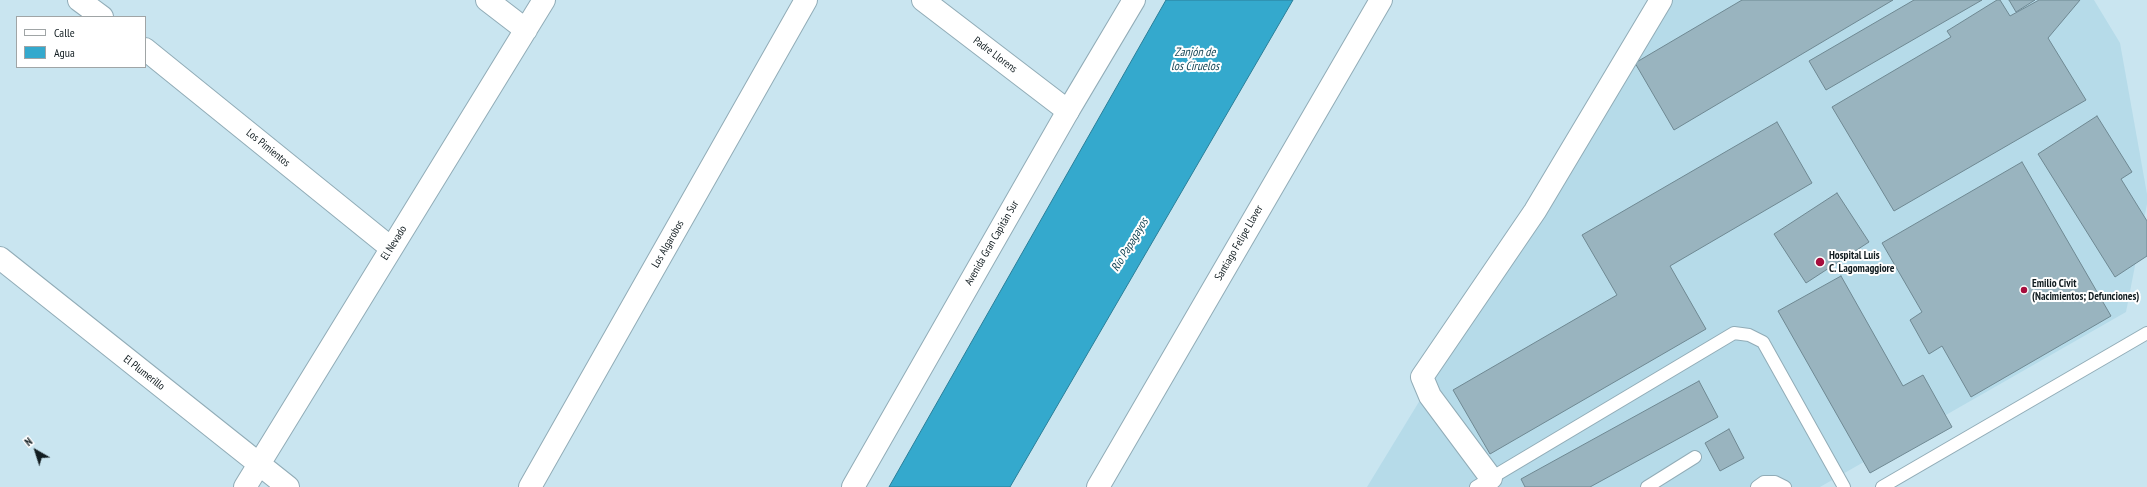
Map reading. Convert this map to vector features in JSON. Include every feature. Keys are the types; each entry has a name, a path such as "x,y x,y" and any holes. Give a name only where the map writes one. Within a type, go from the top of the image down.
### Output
{"street":[{"path":"79,0 101,16"},
{"path":"487,0 526,30"},
{"name":"El Nevado","path":"245,487 544,0"},
{"name":"Los Algarobos","path":"530,487 806,0"},
{"name":"Padre Llorens","path":"923,0 1068,111"},
{"name":"Avenida Gran Capitán Sur","path":"853,487 1068,111 1134,0"},
{"name":"Santiago Felipe Llaver","path":"1104,483 1381,0"},
{"path":"1488,484 1430,396 1422,377 1535,212 1661,0"},
{"name":"Los Pimientos","path":"146,50 391,248"},
{"name":"El Plumerillo","path":"0,258 288,487"}],"lane":[{"path":"1488,484 1734,333 1749,334 1763,342 1844,487"},
{"path":"1882,487 2147,333"},
{"path":"1647,487 1695,457"},
{"path":"1757,487 1764,482 1775,482 1785,487"}],"shaded area":[{"name":"Hospital Luis C. Lagomaggiore","path":"1664,0 2094,0 2120,43 2147,194 2147,204 2126,312 1820,487 1367,487"}],"water":[{"name":"Zanjón de los Ciruelos","path":"1166,0 1293,0 1010,487 889,487"}],"building":[{"path":"1742,0 1893,0 1674,130 1635,63"},
{"path":"1914,0 1982,0 1826,90 1809,61"},
{"path":"1997,0 2000,0 2010,16 2039,0 2080,0 2048,38 2086,100 1894,211 1832,107 1951,37 1947,31"},
{"path":"2009,0 2035,0 2016,12"},
{"path":"2097,116 2132,172 2121,179 2147,221 2147,256 2115,277 2038,154"},
{"path":"1777,122 1812,183 1670,266 1706,329 1490,454 1453,390 1617,295 1582,235"},
{"path":"2022,162 2111,316 1971,397 1942,346 1929,354 1910,320 1922,312 1882,243"},
{"path":"1837,193 1869,242 1806,283 1774,234"},
{"path":"1841,276 1903,386 1923,375 1952,427 1870,473 1778,311"},
{"path":"1699,381 1718,417 1590,487 1525,487 1521,479"},
{"path":"1729,429 1744,458 1720,471 1705,443"}],"place":[{"name":"Hospital Luis C. Lagomaggiore","path":"1820,262"},
{"name":"Emilio Civit (Nacimientos; Defunciones)","path":"2024,290"}],"water label":[{"name":"Río Papagayos","path":"1130,245"}]}
